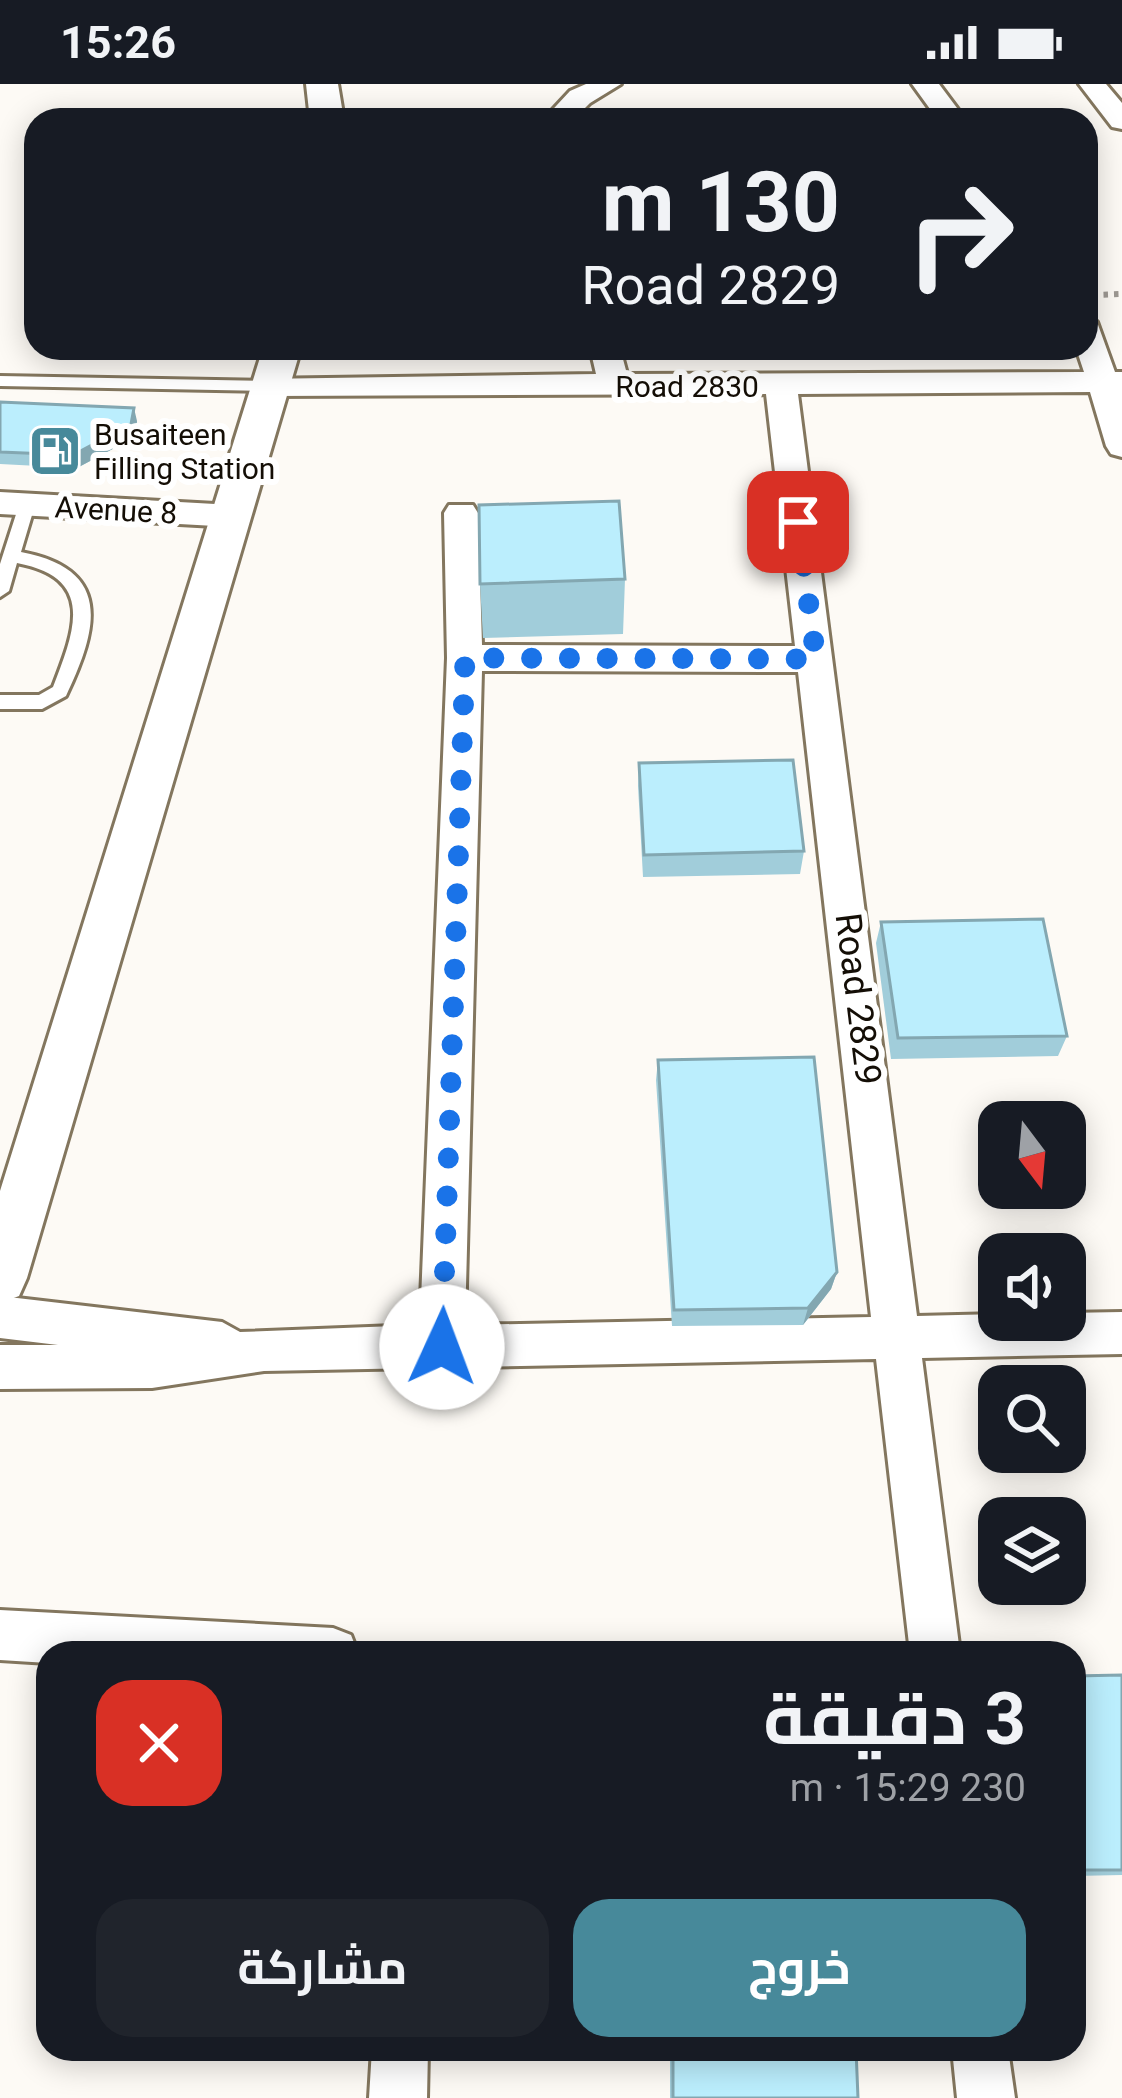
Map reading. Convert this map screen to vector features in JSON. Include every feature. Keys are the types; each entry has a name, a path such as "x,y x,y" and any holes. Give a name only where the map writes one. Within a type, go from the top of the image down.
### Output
{"street":[{"path":"569,108 608,84"},
{"path":"1092,84 1122,121"},
{"path":"1098,353 1112,382 1122,446"},
{"path":"610,360 614,386"},
{"path":"0,1278 277,367"},
{"name":"Road 2830","path":"277,367 614,386 1112,382"},
{"name":"Road 2829","path":"781,385 934,1641"},
{"name":"Avenue 8","path":"14,504 233,516"},
{"path":"442,1347 465,658 461,513"},
{"path":"465,658 816,659"},
{"path":"0,1317 265,1350"},
{"path":"0,1367 152,1366 265,1350 1117,1336"},
{"path":"0,1634 123,1641"},
{"path":"398,2098 400,2061"},
{"path":"981,2061 986,2098"}],"lane":[{"path":"0,381 277,367"},
{"path":"0,591 11,556 14,504"},
{"path":"0,702 42,702 60,691 84,606 77,584 63,568 11,556"}],"building":[{"name":"Busaiteen Filling Station","path":"0,402 134,408 131,424 73,455 0,452"},
{"path":"619,501 625,579 480,584 479,505"},
{"path":"793,760 804,851 644,855 639,763"},
{"path":"1043,919 1067,1036 898,1038 881,922"},
{"path":"814,1057 837,1272 808,1308 674,1310 658,1060"},
{"path":"1122,1675 1122,1870 1086,1870 1086,1676"},
{"path":"673,2061 856,2061 858,2098 673,2098"}],"place":[{"name":"Busaiteen Filling Station","path":"55,451"}],"route":[{"path":"442,1347 465,658 816,659 798,522"}]}
